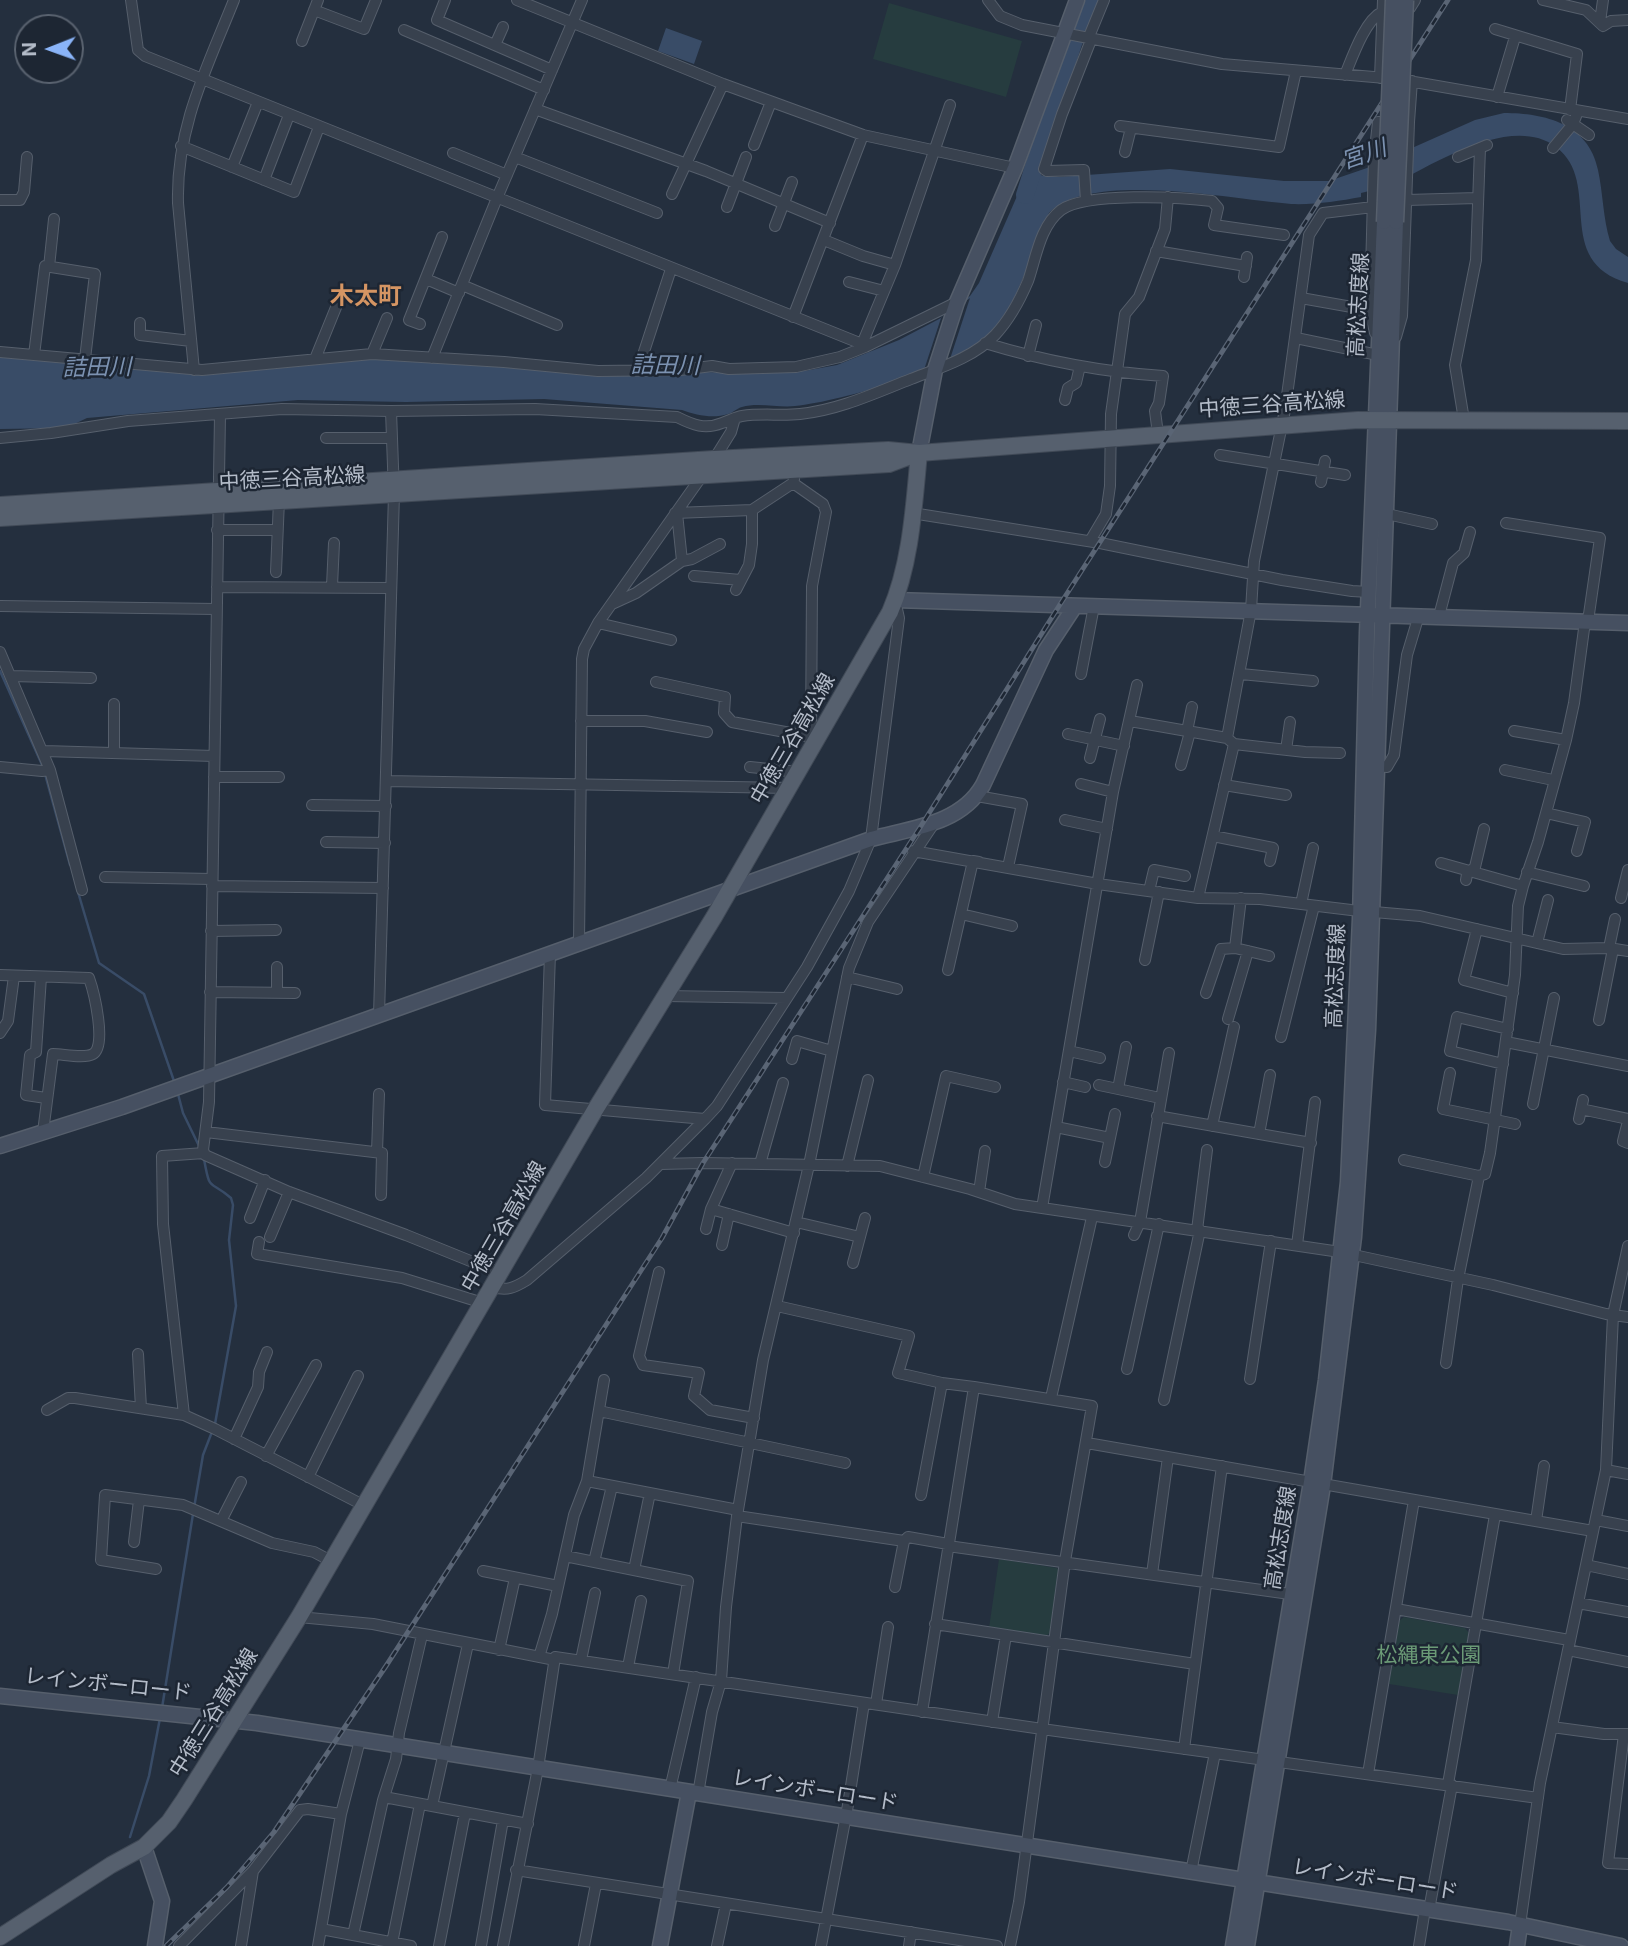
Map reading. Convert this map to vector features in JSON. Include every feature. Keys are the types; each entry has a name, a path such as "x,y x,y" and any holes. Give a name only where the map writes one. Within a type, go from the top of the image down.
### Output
{"main road":[{"name":"中徳三谷高松線","path":"0,505 128,497 279,500 394,487 714,459 888,450 919,453 1282,425 1383,420 1628,421"},
{"name":"中徳三谷高松線","path":"0,518 139,510 218,497 394,487 704,474 795,476 889,464 919,453"},
{"name":"中徳三谷高松線","path":"0,1937 111,1865 144,1847 176,1811 299,1617 595,1110 789,788 814,737 895,600 905,562 919,453"},
{"path":"0,495 102,491 128,497"},
{"path":"0,529 82,524 139,510"}],"street":[{"path":"131,0 138,50 145,56 863,346"},
{"path":"194,370 177,175 181,146 202,80 234,0"},
{"path":"302,41 316,5 364,29 376,0"},
{"path":"445,0 437,20 552,70"},
{"path":"517,0 723,84 863,135 1015,168"},
{"path":"432,358 582,0"},
{"path":"988,0 1000,16 1022,25 1222,64 1412,81 1497,96 1572,118 1628,118"},
{"path":"919,453 936,367 955,302 1015,168 1067,35 1077,0"},
{"path":"1086,199 1084,170 1044,169 1104,0"},
{"name":"高松志度線","path":"1233,1946 1250,1882 1317,1484 1362,1138 1368,592 1383,420 1394,344 1390,222 1394,0"},
{"name":"高松志度線","path":"1366,911 1376,766 1387,514 1378,355 1406,0"},
{"path":"1383,6 1410,8 1415,0"},
{"path":"1543,0 1586,10 1603,26 1611,21 1628,20"},
{"path":"1600,22 1603,0"},
{"path":"1345,75 1366,30 1383,6"},
{"path":"1380,78 1383,6"},
{"path":"495,45 503,27"},
{"path":"1495,29 1577,54 1572,118 1553,147"},
{"path":"404,30 544,90"},
{"path":"1497,96 1516,37"},
{"path":"1125,152 1126,127 1279,148 1296,71"},
{"path":"1394,344 1402,316 1407,200 1411,176 1412,143 1409,122 1412,81"},
{"path":"672,194 723,84"},
{"path":"232,167 258,102"},
{"path":"754,145 771,102"},
{"path":"863,346 895,265 950,105"},
{"path":"536,108 830,223"},
{"path":"264,180 289,114"},
{"path":"1572,118 1589,135"},
{"path":"1296,338 1378,355 1370,310 1374,158 1378,122 1409,122"},
{"path":"181,146 294,192 319,127"},
{"path":"793,317 863,135"},
{"path":"1374,158 1412,143"},
{"path":"1458,157 1483,146 1476,260 1455,365 1464,420"},
{"path":"453,153 507,175"},
{"path":"0,200 20,200 24,192 27,157"},
{"path":"727,207 746,157"},
{"path":"515,158 657,213"},
{"path":"1373,195 1411,176"},
{"path":"775,226 792,183"},
{"path":"1090,541 1106,514 1110,486 1111,414 1125,314 1139,298 1165,229 1168,197"},
{"path":"0,438 119,422 309,408 391,411 535,409 677,417 694,426 704,427 722,424 735,418 800,414 835,407 976,350 995,335 1018,302 1047,225 1060,211 1086,199 1168,197 1212,201 1218,208 1214,225 1284,235"},
{"path":"1198,898 1224,785 1251,610 1253,575 1282,425 1309,235 1322,213 1407,200 1478,198"},
{"path":"49,267 54,219"},
{"path":"419,324 409,320 442,237"},
{"path":"824,240 895,265"},
{"path":"1352,333 1371,250"},
{"path":"1156,251 1246,267"},
{"path":"34,355 44,266 95,274 85,359"},
{"path":"638,370 671,269"},
{"path":"426,279 557,325"},
{"path":"849,282 884,291"},
{"path":"1301,298 1370,310"},
{"path":"315,359 340,300"},
{"path":"0,352 194,370 372,354 504,362 598,372 680,370 712,366 729,369 796,367 840,357 955,302"},
{"path":"372,354 387,318"},
{"path":"140,323 139,338 191,341"},
{"path":"1028,355 1036,325"},
{"path":"985,343 1116,373 1163,376 1159,403 1155,411 1158,434"},
{"path":"1065,400 1068,388 1076,383 1080,366"},
{"path":"379,1015 394,487 391,411"},
{"path":"204,1153 209,1075 220,415"},
{"path":"579,943 580,721 584,649 611,604 714,459 731,432 735,418"},
{"path":"326,438 392,438"},
{"path":"1220,455 1345,475"},
{"path":"656,682 725,698 724,713 732,722 814,737 812,586 826,512 823,504 795,476 752,510 676,513"},
{"path":"276,572 279,500"},
{"path":"694,576 738,585 749,565 752,510"},
{"path":"676,513 682,561"},
{"path":"912,513 1090,541 1253,575 1368,592"},
{"path":"1387,514 1432,524"},
{"path":"1404,1160 1479,1176 1485,1174 1513,993 1518,906 1566,740 1600,538 1506,523"},
{"path":"217,530 277,530"},
{"path":"1439,616 1453,563 1464,553 1470,532"},
{"path":"332,586 334,543"},
{"path":"611,604 636,593 682,561 692,559 720,544"},
{"path":"217,587 390,588"},
{"path":"184,1415 163,1224 162,1156 204,1153 496,1280 505,1290 515,1288 527,1280 660,1164 717,1106 807,967 849,891 871,839 899,618 895,600 1628,623"},
{"path":"0,606 216,609"},
{"path":"0,1146 209,1075 871,839 935,822 959,812 977,796 1046,650 1075,606"},
{"path":"1081,674 1094,606"},
{"path":"1376,766 1387,766 1394,755 1407,654 1419,615"},
{"path":"598,623 671,640"},
{"path":"0,652 44,751 82,890"},
{"path":"1241,674 1313,681"},
{"path":"11,676 91,678"},
{"path":"1042,1208 1113,792 1137,685"},
{"path":"114,705 114,753"},
{"path":"1181,765 1192,707"},
{"path":"1090,758 1100,719"},
{"path":"580,721 645,721 707,732"},
{"path":"1130,721 1286,750 1340,753"},
{"path":"1286,750 1290,722"},
{"path":"1514,731 1566,740"},
{"path":"1068,734 1124,746"},
{"path":"44,751 214,756"},
{"path":"0,767 50,770"},
{"path":"750,767 798,772"},
{"path":"1505,770 1553,780"},
{"path":"214,777 279,777"},
{"path":"386,781 789,788"},
{"path":"1081,784 1113,792"},
{"path":"1224,785 1286,795"},
{"path":"977,796 1022,804 1008,867"},
{"path":"312,805 386,806"},
{"path":"1546,813 1585,822 1577,851"},
{"path":"1065,820 1107,829"},
{"path":"660,1946 669,1895 721,1681 726,1607 738,1513 763,1360 809,1165 847,977 868,922 935,822"},
{"path":"1468,876 1475,867 1484,829"},
{"path":"1213,836 1273,848 1270,861"},
{"path":"326,842 385,843"},
{"path":"1301,904 1314,848"},
{"path":"914,851 1154,892 1420,916 1563,949 1628,951"},
{"path":"973,861 1038,872"},
{"path":"948,970 973,861"},
{"path":"1441,863 1468,876 1523,886"},
{"path":"1145,960 1154,892 1154,870 1185,876"},
{"path":"1621,898 1628,870"},
{"path":"1527,872 1584,886"},
{"path":"105,877 383,888"},
{"path":"1236,948 1241,898"},
{"path":"1537,943 1548,900"},
{"path":"1282,1037 1314,906"},
{"path":"961,914 1012,926"},
{"path":"1599,1020 1615,919"},
{"path":"1477,929 1464,980 1513,993"},
{"path":"211,931 276,930"},
{"path":"1206,993 1221,949 1236,948 1269,956"},
{"path":"1212,1126 1231,1023 1248,951"},
{"path":"550,953 545,1105 705,1119"},
{"path":"277,967 277,992"},
{"path":"0,975 89,978 94,992 100,1043 96,1052 90,1056 36,1052 30,1055 26,1095 46,1098"},
{"path":"0,1033 8,1021 15,976"},
{"path":"36,1052 41,977"},
{"path":"847,977 897,989"},
{"path":"210,992 295,993"},
{"path":"666,996 787,998"},
{"path":"1533,1104 1553,998"},
{"path":"1503,1064 1450,1051 1457,1017 1508,1029"},
{"path":"792,1059 797,1041 832,1051"},
{"path":"1506,1042 1628,1066"},
{"path":"1118,1089 1126,1047"},
{"path":"1069,1051 1100,1058"},
{"path":"1134,1236 1140,1222 1169,1053"},
{"path":"43,1132 53,1054"},
{"path":"1450,1073 1443,1109 1516,1124"},
{"path":"1259,1134 1270,1075"},
{"path":"923,1177 946,1076 995,1087"},
{"path":"848,1166 868,1080"},
{"path":"1063,1082 1084,1087"},
{"path":"760,1164 783,1083"},
{"path":"1099,1085 1160,1098"},
{"path":"376,1152 379,1094"},
{"path":"1297,1245 1315,1102"},
{"path":"1581,1109 1628,1120 1623,1142 1628,1143"},
{"path":"1105,1162 1115,1114"},
{"path":"1157,1116 1311,1143"},
{"path":"1056,1126 1110,1138"},
{"path":"206,1132 382,1153 381,1195"},
{"path":"1164,1400 1198,1230 1207,1150"},
{"path":"979,1192 985,1151"},
{"path":"706,1229 711,1209 732,1163"},
{"path":"660,1164 880,1166 1015,1204 1346,1253 1628,1317"},
{"path":"1446,1363 1458,1279 1479,1176"},
{"path":"250,1219 265,1180"},
{"path":"270,1237 289,1192"},
{"path":"711,1209 795,1227 860,1237"},
{"path":"722,1245 729,1214"},
{"path":"853,1263 865,1217"},
{"path":"1051,1398 1092,1217"},
{"path":"1128,1368 1159,1224"},
{"path":"1250,1379 1271,1241"},
{"path":"259,1242 257,1254 402,1278 483,1303"},
{"path":"1517,1946 1538,1798 1606,1470 1614,1315 1628,1246"},
{"path":"659,1272 639,1356 643,1365 699,1373 694,1396 710,1410 754,1418"},
{"path":"777,1306 909,1336 898,1373 942,1383 1092,1406 1065,1561 1019,1902 1010,1946"},
{"path":"234,1438 258,1387 259,1372 267,1352"},
{"path":"138,1354 141,1408"},
{"path":"266,1456 317,1366"},
{"path":"308,1477 358,1376"},
{"path":"539,1657 574,1515 587,1481 604,1380"},
{"path":"921,1495 942,1383"},
{"path":"922,1712 974,1387"},
{"path":"47,1410 68,1398 184,1415 363,1505"},
{"path":"599,1411 845,1463"},
{"path":"1087,1443 1495,1515 1536,1521 1628,1526"},
{"path":"1152,1574 1168,1457"},
{"path":"1184,1749 1222,1466"},
{"path":"1536,1521 1544,1466"},
{"path":"1606,1470 1628,1474"},
{"path":"587,1481 738,1513 904,1541"},
{"path":"221,1521 241,1482"},
{"path":"594,1562 612,1486"},
{"path":"634,1570 650,1493"},
{"path":"156,1569 101,1560 105,1495 183,1505 272,1543 314,1552 331,1561"},
{"path":"134,1542 139,1500"},
{"path":"1368,1774 1414,1500"},
{"path":"1419,1946 1450,1785 1495,1515"},
{"path":"895,1587 904,1541 908,1537 1299,1595"},
{"path":"565,1556 688,1581 673,1674"},
{"path":"1586,1565 1628,1574"},
{"path":"483,1571 558,1586"},
{"path":"499,1650 516,1578"},
{"path":"581,1660 595,1593"},
{"path":"628,1667 641,1601"},
{"path":"1578,1603 1628,1612"},
{"path":"1396,1609 1476,1623 1628,1661"},
{"path":"299,1617 373,1624 422,1636 555,1660"},
{"path":"935,1624 1195,1664"},
{"path":"876,1704 888,1627"},
{"path":"992,1722 1006,1635"},
{"path":"353,1935 422,1636"},
{"path":"432,1806 468,1644"},
{"path":"503,1946 516,1870 528,1824 555,1657 922,1712 1538,1798"},
{"path":"670,1789 696,1677"},
{"name":"レインボーロード","path":"0,1696 234,1720 1520,1925 1621,1946"},
{"path":"821,1946 846,1817 864,1703"},
{"path":"1552,1727 1626,1734 1608,1863 1628,1864"},
{"path":"318,1946 341,1814 360,1740"},
{"path":"1191,1872 1215,1752"},
{"path":"384,1797 528,1824"},
{"path":"392,1942 420,1804"},
{"path":"179,1946 253,1871 300,1810 341,1814"},
{"path":"1615,1812 1628,1815"},
{"path":"439,1946 465,1813"},
{"path":"481,1946 503,1820"},
{"path":"144,1847 162,1901 155,1946"},
{"path":"516,1870 997,1946"},
{"path":"242,1946 253,1871"},
{"name":"高松志度線","path":"1247,1946 1250,1882"},
{"path":"584,1946 596,1884"},
{"path":"717,1946 726,1904"},
{"path":"321,1929 411,1946"},
{"path":"909,1946 911,1932"}],"green space":[{"path":"889,3 1022,41 1006,97 873,59"},
{"path":"999,1559 1057,1568 1060,1572 1051,1632 1046,1636 989,1628"},
{"name":"松縄東公園","path":"1404,1617 1465,1628 1469,1633 1458,1695 1389,1684 1399,1621"}],"water":[{"path":"666,28 702,41 694,64 658,51"},
{"path":"1504,113 1535,115 1563,124 1585,142 1593,154 1598,170 1610,241 1628,257 1628,283 1605,272 1591,258 1584,240 1577,180 1570,162 1556,147 1538,138 1519,136 1497,138 1475,145 1393,184 1361,193 1361,197 1335,201 1291,204 1201,194 1129,190 1096,193 1069,200 1049,213 1011,304 991,332 976,345 954,358 899,380 816,403 748,406 728,414 711,416 682,410 544,399 406,402 298,400 87,418 66,428 0,429 0,354 201,373 372,358 524,367 738,373 804,371 837,365 899,340 941,318 970,296 979,283 1028,171 1059,177 1170,169 1284,181 1329,181 1367,168 1475,120"}],"pier":[{"path":"970,298 950,359 924,370 941,318"}],"waterway":[{"name":"詰田川","path":"1025,195 1073,43 1091,0"},
{"path":"0,671 43,767"},
{"path":"45,774 70,865"},
{"path":"78,892 99,963 144,994 175,1084"},
{"path":"178,1094 183,1113 199,1146"},
{"path":"194,1508 203,1455 215,1424 236,1306 229,1240 233,1205 231,1198 209,1181 204,1159"},
{"path":"162,1708 193,1514"},
{"path":"130,1837 149,1776 160,1718"}],"railway":[{"path":"166,1946 227,1887 274,1832 386,1666 662,1238 703,1163 1448,0"}],"district":[{"name":"木太町","path":"366,297"}],"water label":[{"name":"宮川","path":"1364,155"}]}
